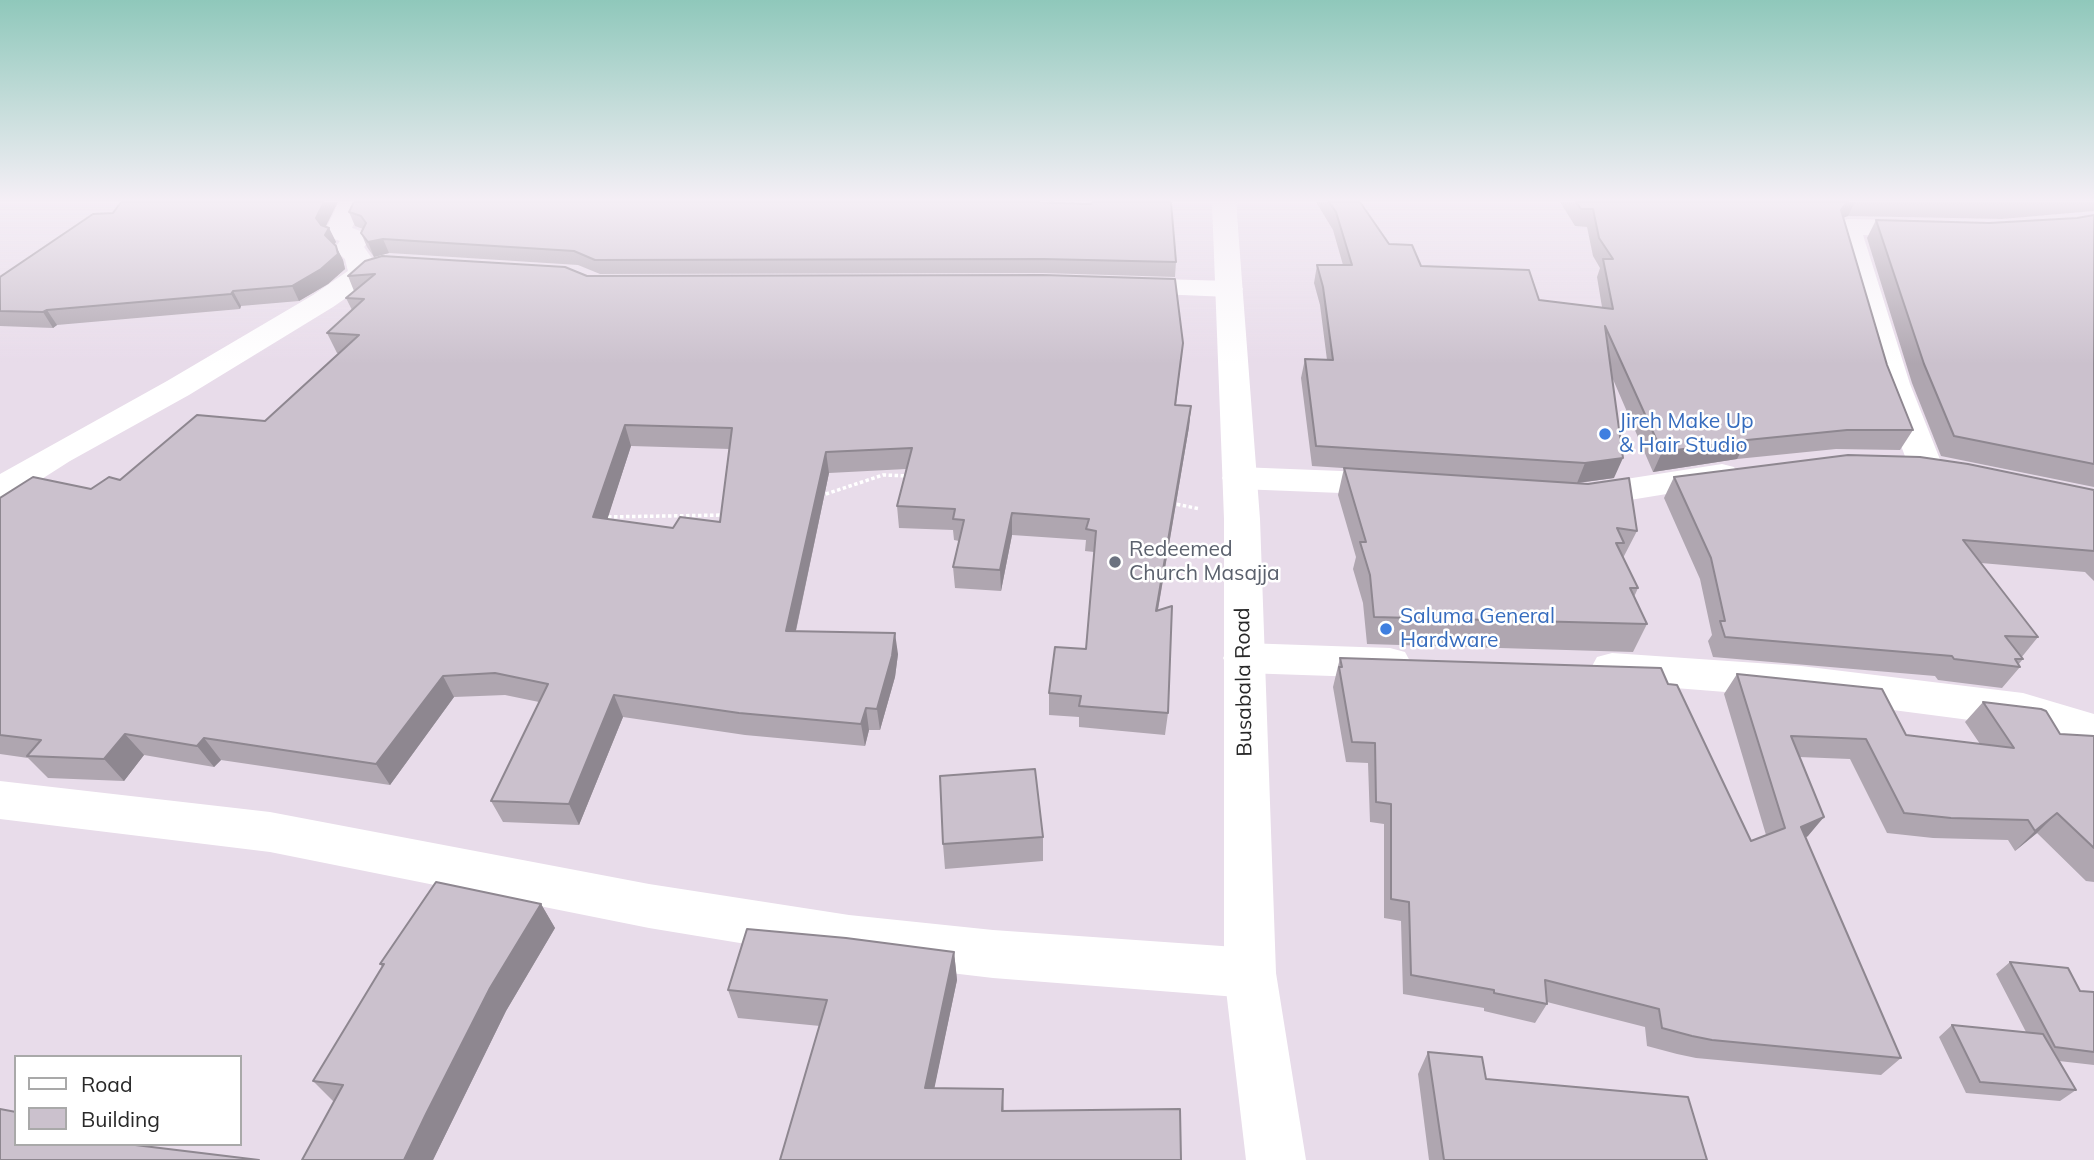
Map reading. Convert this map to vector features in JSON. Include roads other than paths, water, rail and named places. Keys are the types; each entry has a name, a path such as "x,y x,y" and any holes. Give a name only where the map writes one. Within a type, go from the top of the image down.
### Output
{"street":[{"path":"358,256 362,272"},
{"name":"Busabala Road","path":"1227,256 1240,498 1250,973 1276,1160"},
{"path":"1855,256 1894,384 1925,467"},
{"path":"0,490 40,462 158,399 340,292 362,272 389,264 417,265"},
{"path":"1097,285 1229,289"},
{"path":"1544,496 1577,497 1749,472"},
{"path":"1240,498 1427,486"},
{"path":"1244,658 1425,664"},
{"path":"1575,667 1801,682 2023,710 2094,731"},
{"path":"0,800 270,832 649,906 849,938 993,954 1250,973"}],"place":[{"name":"Jireh Make Up & Hair Studio","path":"1605,434"},
{"name":"Redeemed Church Masajja","path":"1115,562"},
{"name":"Saluma General Hardware","path":"1386,629"}]}
